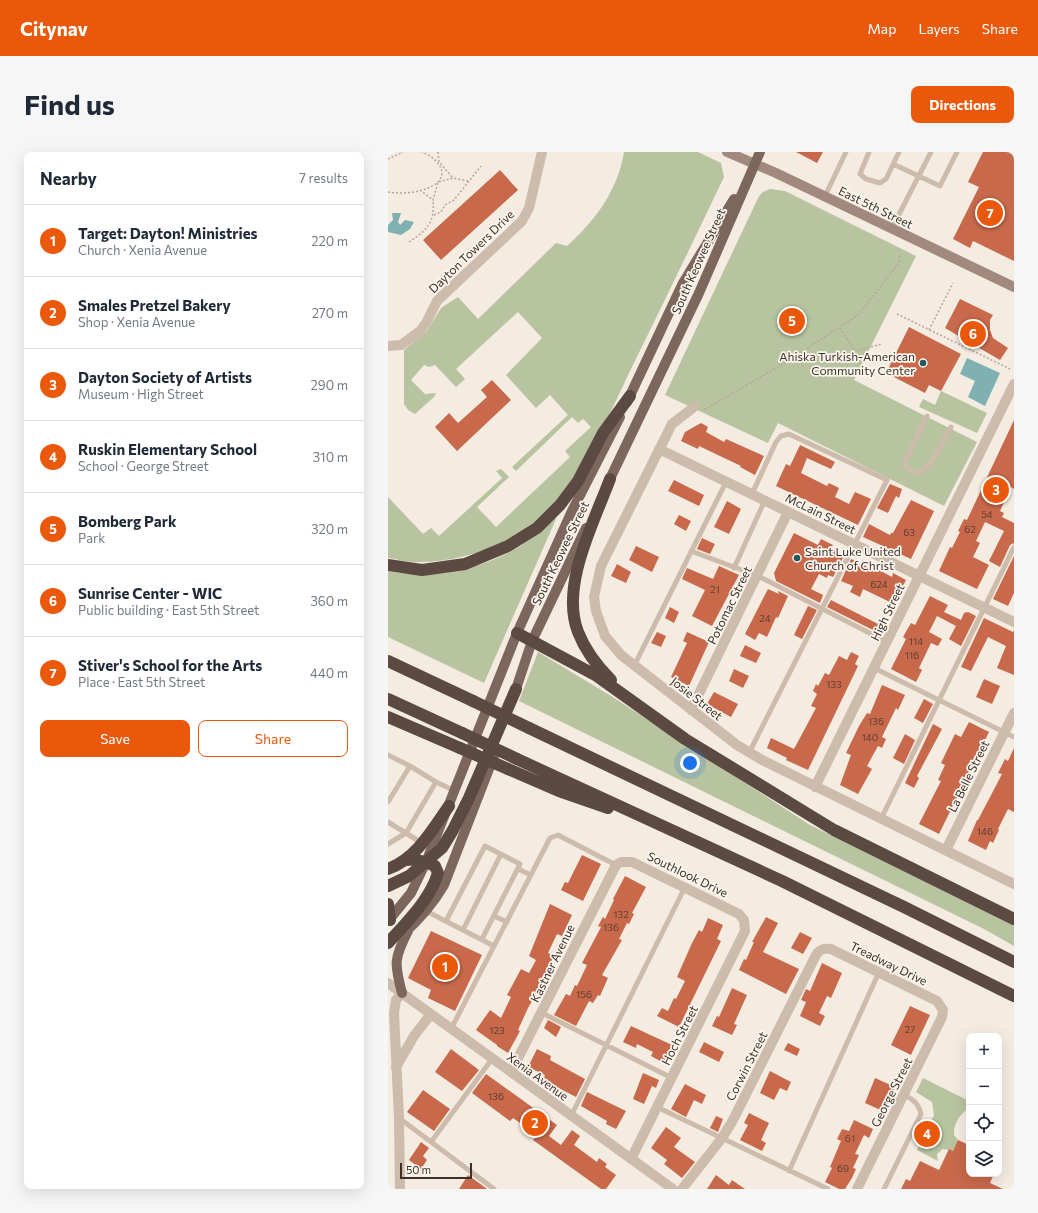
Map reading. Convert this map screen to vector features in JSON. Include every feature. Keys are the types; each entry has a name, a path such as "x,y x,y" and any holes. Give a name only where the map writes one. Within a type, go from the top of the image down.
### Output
{"highway":[{"path":"388,565 422,570 465,564 508,546 537,528 560,505 578,481 603,433 630,396"},
{"path":"610,479 583,551 573,595 574,613 578,632 599,668 629,699"},
{"path":"517,634 597,676 685,739 834,830 1014,919"},
{"path":"388,660 898,904 1014,962"},
{"path":"388,886 409,876 442,848 453,830 516,689"},
{"path":"388,699 782,881 1014,996"},
{"path":"388,717 559,791 682,835"},
{"path":"388,869 405,860 422,842 449,806"},
{"path":"388,945 428,894 435,883 438,873 435,866 426,862 417,859 405,860"},
{"path":"388,904 389,920"}],"main road":[{"name":"East 5th Street","path":"727,152 825,196 1014,287"},
{"name":"South Keowee Street","path":"388,945 410,928 426,911 444,885 488,772 532,641 700,293 760,152"},
{"name":"South Keowee Street","path":"389,920 411,893 426,862 517,634 571,513 630,396 683,283 754,165"},
{"path":"402,993 395,962 400,945 410,928"}],"street":[{"name":"Dayton Towers Drive","path":"388,346 400,345 420,331 426,323 437,301 522,220 529,208 542,152"},
{"name":"High Street","path":"815,788 1014,384"},
{"name":"Josie Street","path":"694,407 672,424 601,566 594,597 598,622 605,636 620,655 749,753 815,788 1013,881"},
{"name":"McLain Street","path":"659,450 765,500 1014,622"},
{"name":"Potomac Street","path":"691,710 758,576 788,512"},
{"name":"La Belle Street","path":"946,850 1014,713"},
{"name":"Southlook Drive","path":"616,865 621,862 632,862 739,914 745,922"},
{"name":"Kastner Avenue","path":"511,1072 616,865"},
{"name":"Hoch Street","path":"631,1159 745,931 745,922"},
{"name":"Treadway Drive","path":"823,948 831,949 879,972 937,1001 941,1005"},
{"name":"Corwin Street","path":"682,1189 722,1138 816,955 823,948"},
{"name":"Xenia Avenue","path":"388,983 673,1189"},
{"path":"400,1189 399,1118 394,1014 396,1000 402,993"},
{"name":"George Street","path":"857,1189 942,1017 941,1005"},
{"path":"396,1067 414,1036 431,1014"}],"lane":[{"path":"825,196 846,152"},
{"path":"869,152 860,174 866,179 880,183 886,179 899,152"},
{"path":"892,228 931,152"},
{"path":"893,164 940,186 957,152"},
{"path":"927,416 905,461 906,466 912,472 918,473 926,468 950,427"},
{"path":"749,753 887,480 789,434 781,436 776,442 752,494"},
{"path":"634,666 726,482"},
{"path":"734,568 765,500"},
{"path":"882,819 1014,547"},
{"path":"691,551 758,576 887,642"},
{"path":"874,668 1014,737"},
{"path":"388,755 455,791"},
{"path":"388,802 410,766"},
{"path":"388,844 406,833 436,782"},
{"path":"388,822 422,842"},
{"path":"451,1029 549,839 558,835 616,865"},
{"path":"446,921 485,846 520,864 482,939"},
{"path":"463,930 501,854"},
{"path":"518,869 530,875"},
{"path":"571,1116 685,887"},
{"path":"426,911 494,946"},
{"path":"494,916 506,922"},
{"path":"790,1171 879,972"},
{"path":"542,1013 672,1078"},
{"path":"431,1142 492,1059"},
{"path":"884,1189 921,1114 919,1107 914,1100 904,1095"},
{"path":"657,1107 828,1189"},
{"path":"399,1118 494,1189"}],"path":[{"path":"388,159 403,152"},
{"path":"422,152 430,155 439,162 453,178"},
{"path":"434,215 433,200 442,172 438,152"},
{"path":"409,242 421,234 434,215 441,212 445,205 454,200 480,166"},
{"path":"388,192 400,194 428,189 438,182 453,178 468,181"},
{"path":"420,190 433,200"},
{"path":"694,407 706,409 840,328 858,315 899,263 900,256"},
{"path":"930,330 953,283"},
{"path":"897,314 1010,369"},
{"path":"840,328 856,351 882,344"}],"green space":[{"path":"624,152 698,152 721,163 724,177 596,441 576,475 554,505 541,518 508,540 490,548 453,559 408,562 388,558 388,497 423,534 431,528 439,536 502,478 496,471 501,469 509,477 477,507 496,527 570,457 565,451 591,427 583,419 578,423 572,417 516,471 512,467 568,415 550,395 536,408 506,375 542,338 518,312 456,369 465,379 456,387 435,365 429,367 424,365 411,380 425,394 436,393 434,397 415,414 408,410 404,404 404,350 427,331 441,308 458,297 478,319 556,243 567,246 587,226 604,204 611,192 621,166"},
{"path":"770,189 785,191 916,256 854,380 977,442 944,506 778,423 768,443 665,395 759,196 763,192"},
{"path":"941,391 987,413 977,433 919,407 923,399 935,405"},
{"path":"555,517 556,519 484,683 388,637 388,571 421,574 438,573 473,567 490,561 520,546"},
{"path":"538,652 608,694 810,825 1014,924 1014,946 984,929 519,701"},
{"path":"923,1078 966,1100 966,1110 955,1126 954,1135 958,1140 953,1151 943,1149 937,1154 938,1161 917,1150 934,1115 932,1102 916,1092"}],"water":[{"path":"392,213 401,213 398,222 400,225 405,220 414,222 410,229 401,235 388,232 388,225 393,220"},
{"path":"967,358 1000,373 985,406 968,397 975,381 960,374"}],"building":[{"path":"796,152 823,152 817,163"},
{"path":"983,152 1014,152 1014,261 973,241 970,248 953,239 979,187 968,182"},
{"path":"500,170 518,190 441,260 423,240"},
{"path":"960,299 993,315 990,320 990,330 993,338 1008,348 1000,360 945,328"},
{"name":"Ahiska Turkish-American Community Center","path":"909,327 961,354 941,391 929,385 925,393 886,373"},
{"path":"492,380 511,400 457,451 435,427 449,413 458,423 487,397 481,390"},
{"path":"1014,420 1014,489 1011,487 1000,511 1004,513 1002,517 1014,523 1014,543 1010,545 1000,567 989,561 1004,531 985,522 976,541 980,543 973,557 989,565 977,589 939,571 950,547 952,548 960,532 958,531 964,519 967,520"},
{"path":"701,423 708,427 706,432 724,442 726,439 764,456 755,475 740,467 741,466 699,446 698,449 681,441 685,432"},
{"path":"800,445 835,462 831,469 807,458 801,473 827,486 829,483 839,488 835,497 849,504 855,492 871,499 858,525 776,486 786,464 790,466"},
{"path":"674,480 704,495 699,506 668,491"},
{"path":"890,484 902,489 899,498 896,496 888,513 877,508"},
{"path":"911,500 934,511 911,559 863,537 869,524 890,535 893,533"},
{"path":"727,501 741,509 729,534 714,527"},
{"path":"679,515 691,521 686,531 674,524"},
{"path":"794,533 818,545 821,539 833,545 831,548 844,556 833,577 828,575 827,578 819,574 811,589 823,595 820,603 776,581 774,573"},
{"path":"702,538 715,544 710,554 697,549"},
{"path":"636,546 659,557 652,572 629,560"},
{"path":"1014,556 1014,593 1008,606 993,599"},
{"path":"851,559 878,572 879,570 892,577 893,573 906,580 894,604 863,589 860,597 850,592 853,586 841,581"},
{"path":"617,564 631,572 626,583 611,576"},
{"path":"719,566 739,575 712,626 692,616 705,590 682,579 687,568 713,579"},
{"path":"768,589 779,594 778,591 788,596 767,637 759,633 755,640 745,634"},
{"path":"930,596 948,605 944,612 961,620 964,613 968,612 976,616 961,646 949,639 956,626 937,616 929,632 942,639 938,646 931,643 919,668 922,670 916,682 891,669 906,639 903,637 911,623 915,625"},
{"path":"831,600 882,626 879,633 827,607"},
{"path":"808,606 817,610 802,639 794,635"},
{"path":"670,607 679,612 674,623 665,618"},
{"path":"984,618 1013,632 1014,630 1014,675 997,668 1006,646 988,637 971,671 961,667"},
{"path":"657,632 666,636 661,647 651,643"},
{"path":"687,632 709,642 689,686 671,677 687,643 683,641"},
{"path":"745,645 761,653 756,663 740,656"},
{"path":"851,652 859,656 855,664 858,666 808,770 786,760 787,758 767,748 771,738 794,749 816,708 811,706 817,694 813,691 816,684 818,686 825,673 829,675 839,656 847,660"},
{"path":"734,669 749,676 743,688 729,681"},
{"path":"984,679 1000,686 992,704 976,697"},
{"path":"882,685 905,695 898,710 896,708 882,737 886,739 882,748 878,746 867,766 872,769 858,794 840,785 851,755 846,753 867,713 870,714"},
{"path":"714,692 738,704 731,717 707,704"},
{"path":"924,699 933,704 923,723 914,718"},
{"path":"969,722 989,732 939,834 919,824 941,781 938,780 945,765 941,763 955,734 961,737"},
{"path":"933,724 942,729 917,776 919,778 914,788 905,783"},
{"path":"905,734 915,740 904,764 893,758"},
{"path":"1014,748 1014,812 1008,809 993,843 990,841 986,850 968,841 977,820 1002,774 998,773 1005,759 1008,761"},
{"path":"582,855 601,864 583,901 561,890 565,882 568,883"},
{"path":"625,876 646,887 632,913 634,914 629,924 627,923 619,939 622,940 602,975 608,978 600,996 598,995 593,1003 589,1001 576,1026 554,1015 566,994 570,996 575,985 577,986 587,965 582,963 601,927 598,926 603,917 605,919"},
{"path":"550,904 572,915 562,936 557,934 548,953 554,956 548,968 550,969 528,1008 518,1030 520,1031 508,1053 476,1030 490,1010 501,1018 511,997 507,995 521,969 529,973 536,960 529,956"},
{"path":"766,917 778,923 763,952 799,969 786,994 739,970 744,959 746,960 754,942 752,942"},
{"path":"708,918 723,925 717,939 721,941 679,1027 657,1016 662,1008 668,1011 674,998 676,999 685,981 677,977 692,943 699,930 702,932"},
{"path":"431,931 482,955 455,1011 428,998 431,990 408,978"},
{"path":"800,932 812,938 803,954 791,948"},
{"path":"822,963 842,973 831,998 827,996 819,1013 825,1016 820,1026 800,1016 806,1002 801,1000 806,989 810,991"},
{"path":"732,988 747,995 734,1024 737,1025 732,1035 712,1026 717,1016 719,1017"},
{"path":"910,1006 930,1015 911,1055 891,1045"},
{"path":"548,1020 561,1027 556,1037 544,1028"},
{"path":"631,1026 672,1045 664,1063 651,1056 653,1052 637,1044 636,1048 623,1042"},
{"path":"704,1042 724,1052 719,1062 699,1052"},
{"path":"788,1043 800,1049 797,1056 784,1050"},
{"path":"451,1049 479,1070 462,1091 435,1072"},
{"path":"537,1049 551,1056 550,1060 585,1079 576,1097 543,1079 545,1075 528,1067"},
{"path":"770,1071 791,1082 787,1091 780,1088 774,1100 760,1093"},
{"path":"643,1073 659,1080 656,1088 652,1086 644,1104 633,1099"},
{"path":"486,1074 557,1125 549,1136 561,1145 572,1130 580,1136 574,1145 597,1162 599,1158 607,1164 605,1167 616,1175 606,1189 601,1189 533,1140 535,1138 524,1130 526,1127 513,1118 510,1121 472,1093"},
{"path":"875,1078 895,1087 885,1112 865,1103"},
{"path":"685,1084 706,1095 702,1104 694,1100 686,1117 671,1109"},
{"path":"423,1090 450,1109 434,1131 407,1112"},
{"path":"587,1092 626,1111 616,1129 606,1124 607,1121 581,1106"},
{"path":"749,1113 769,1123 761,1140 766,1143 762,1151 740,1140 748,1125 744,1123"},
{"path":"716,1116 723,1119 718,1132 710,1128"},
{"path":"854,1120 873,1129 869,1138 864,1135 855,1154 859,1155 853,1168 856,1169 852,1178 845,1189 839,1189 825,1182 832,1168 830,1167 841,1141 837,1139 842,1129 849,1131"},
{"path":"666,1127 681,1138 674,1147 695,1162 682,1178 664,1164 667,1160 651,1148"},
{"path":"958,1140 966,1144 966,1177 993,1177 990,1183 1003,1189 901,1189 906,1179 910,1181 920,1161 939,1170 949,1149 953,1151"},
{"path":"421,1142 429,1148 423,1156 427,1160 421,1169 409,1160"},
{"path":"468,1175 479,1183 487,1189 459,1189"},
{"path":"716,1175 729,1185 732,1180 745,1189 707,1189"}],"place":[{"name":"Stiver's School for the Arts","path":"990,213"},
{"name":"Bomberg Park","path":"792,321"},
{"name":"Sunrise Center - WIC","path":"973,334"},
{"name":"Ahiska Turkish-American Community Center","path":"923,363"},
{"name":"Dayton Society of Artists","path":"996,490"},
{"name":"Saint Luke United Church of Christ","path":"797,558"},
{"name":"Target: Dayton! Ministries","path":"445,967"},
{"name":"Smales Pretzel Bakery","path":"535,1123"},
{"name":"Ruskin Elementary School","path":"927,1134"}]}
